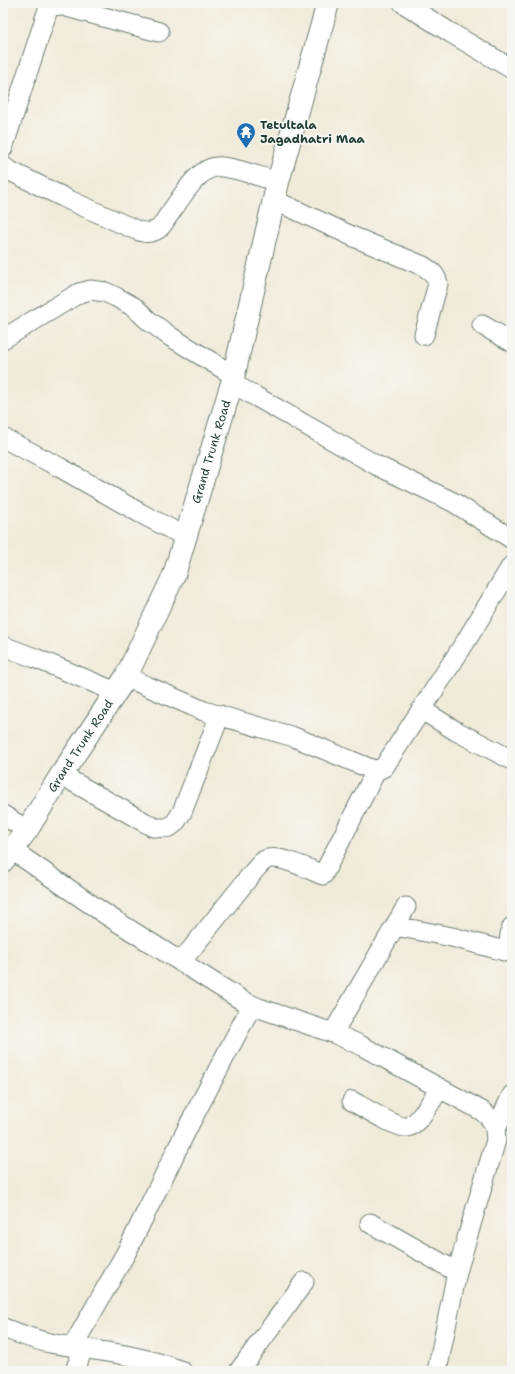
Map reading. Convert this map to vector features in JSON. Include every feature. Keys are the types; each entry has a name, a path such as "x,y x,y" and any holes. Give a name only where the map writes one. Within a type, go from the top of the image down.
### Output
{"main road":[{"name":"Grand Trunk Road","path":"7,856 27,830 61,775 121,685 174,575 232,379 276,191 328,3"}],"street":[{"path":"3,148 51,3 159,32"},
{"path":"403,3 512,69"},
{"path":"3,166 8,170 69,200 146,233 156,231 165,222 197,177 207,169 216,167 229,168 276,191 354,237 423,266 431,271 437,277 438,284 424,335"},
{"path":"3,339 79,293 91,290 116,296 134,307 149,321 232,379 376,465 453,502 512,539"},
{"path":"482,325 512,342"},
{"path":"3,438 186,537"},
{"path":"181,962 254,871 266,859 274,858 286,860 323,875 376,771 384,767 422,710 512,565"},
{"path":"3,646 35,658 204,711 294,737 376,771"},
{"path":"422,710 456,731 512,760"},
{"path":"61,775 153,828 165,829 174,825 182,812 220,715"},
{"path":"3,815 27,830"},
{"path":"7,856 108,916 243,1001 333,1033 360,1045 482,1111 492,1119 496,1129 496,1140 457,1272 437,1371"},
{"path":"333,1033 406,907"},
{"path":"395,926 452,937 512,952"},
{"path":"512,926 509,935 509,945 512,952"},
{"path":"75,1371 78,1347 189,1125 252,1005"},
{"path":"352,1101 398,1126 409,1127 418,1121 440,1088"},
{"path":"496,1129 512,1095"},
{"path":"370,1223 457,1272"},
{"path":"240,1371 304,1282"},
{"path":"3,1328 49,1343 121,1354 167,1365 182,1371"}],"place":[{"name":"Tetultala Jagadhatri Maa","path":"246,149"}]}
